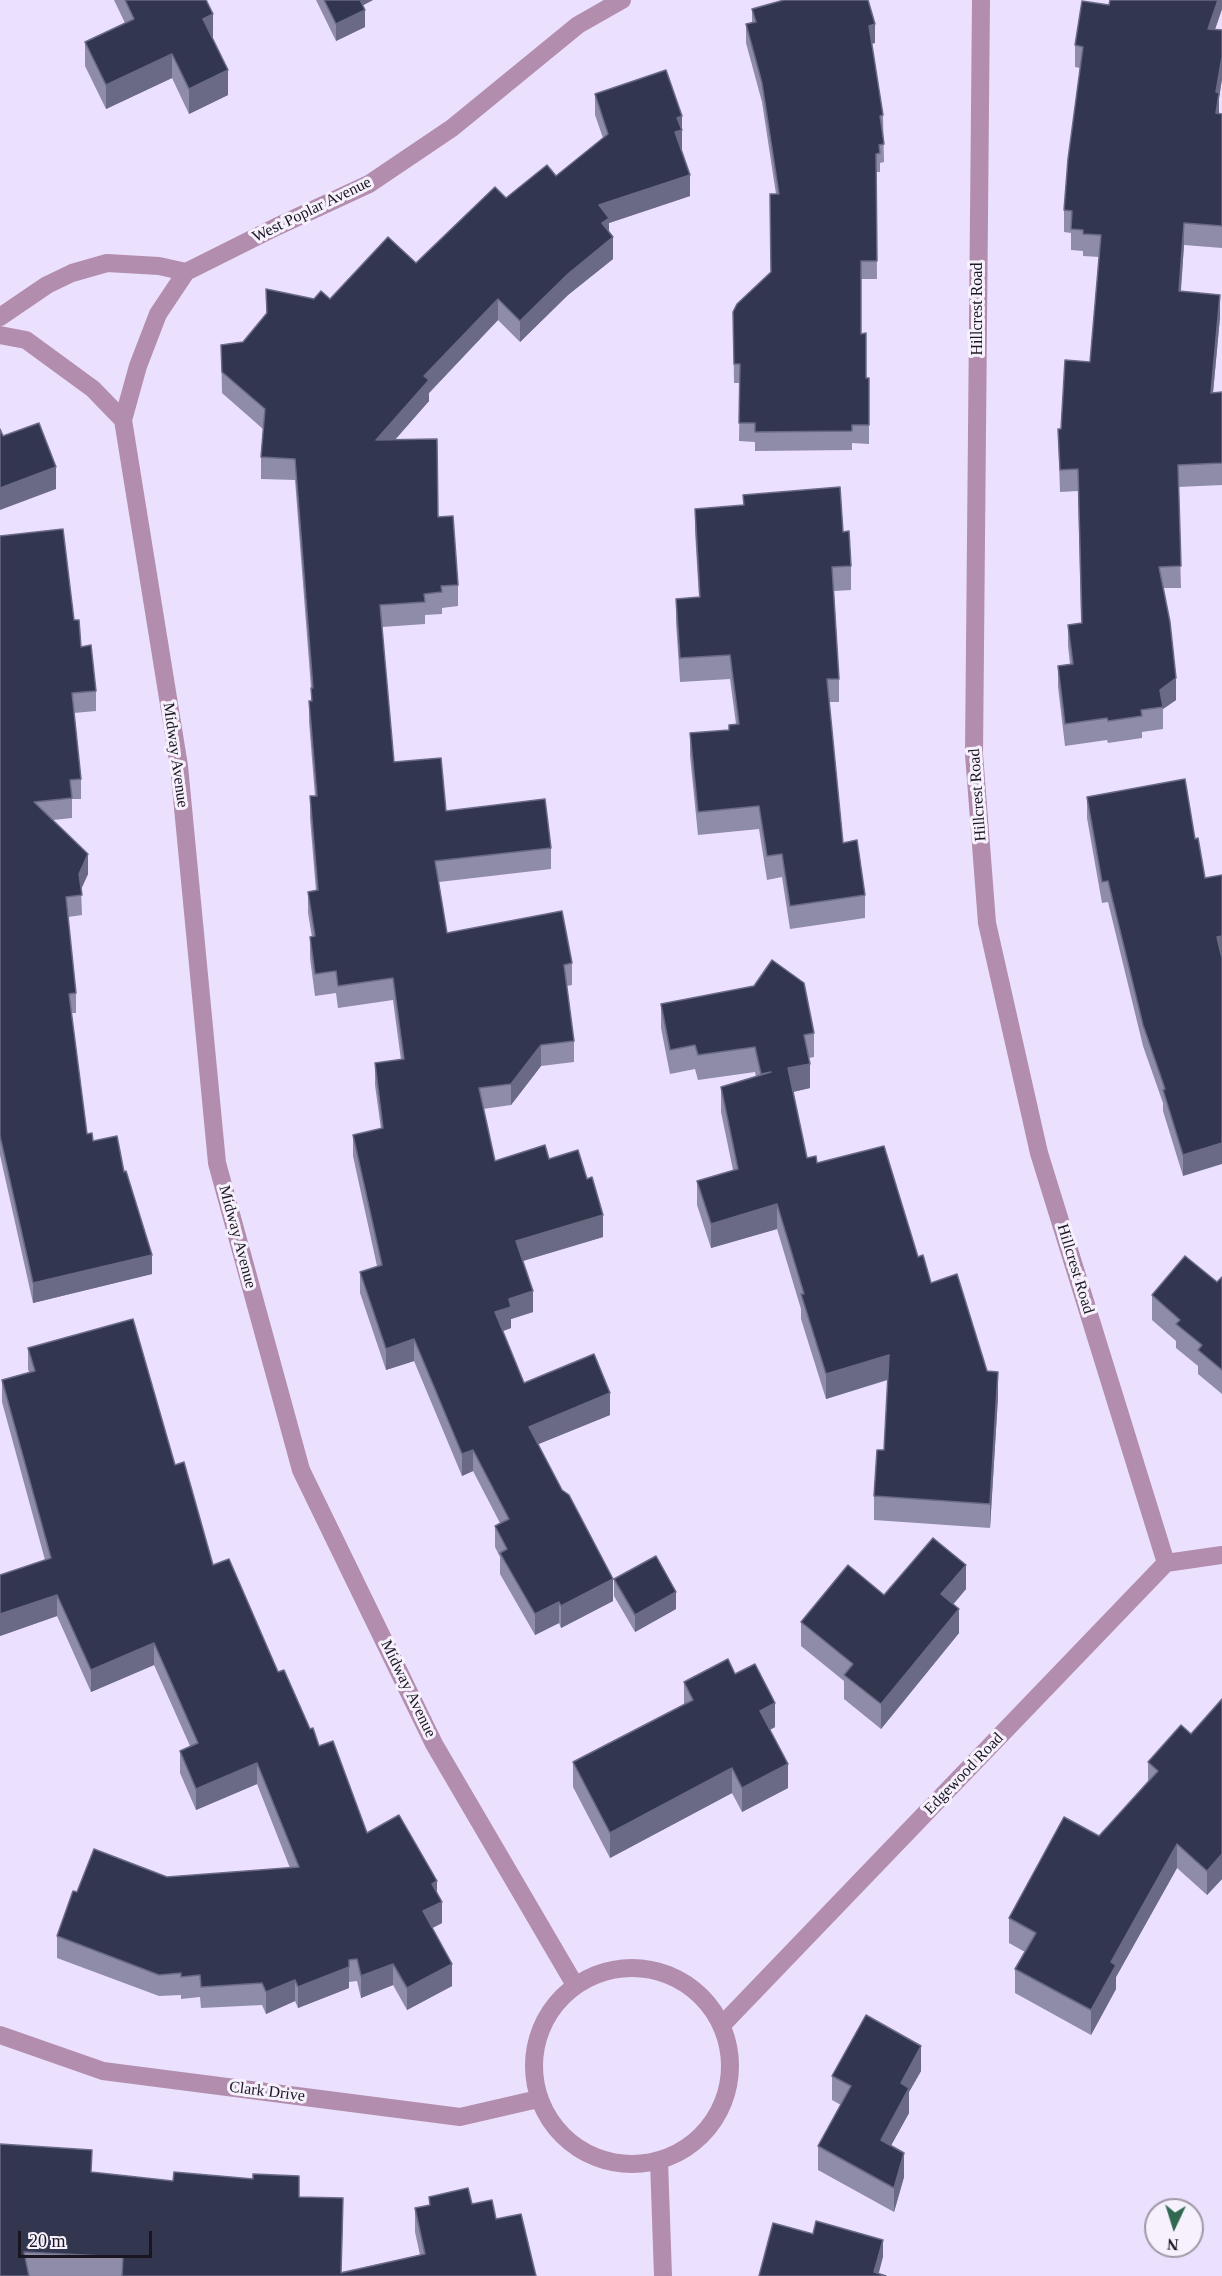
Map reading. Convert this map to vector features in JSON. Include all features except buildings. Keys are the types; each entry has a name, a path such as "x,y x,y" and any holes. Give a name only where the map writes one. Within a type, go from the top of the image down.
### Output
{"street":[{"name":"West Poplar Avenue","path":"186,272 369,184 453,128 578,25 622,0"},
{"name":"Hillcrest Road","path":"980,1 974,754 987,923 1039,1154 1166,1563"},
{"path":"0,317 47,285 72,273 107,263 159,266 186,272"},
{"name":"Midway Avenue","path":"186,272 158,314 138,366 123,420 179,766 217,1163 301,1470 434,1744 575,1985"},
{"path":"0,335 26,340 35,346 93,390 123,420"},
{"path":"1166,1563 1222,1556"},
{"name":"Edgewood Road","path":"722,2025 1166,1563"},
{"path":"629,1968 658,1971 684,1983 706,2001 722,2025 730,2058 729,2080 728,2091 714,2122 690,2146 659,2161 630,2164 600,2160 573,2146 552,2125 538,2099 532,2067 537,2036 552,2007 575,1985 601,1972 629,1968"},
{"name":"Clark Drive","path":"0,2035 103,2071 460,2117 538,2099"},
{"path":"659,2161 663,2276"}]}
